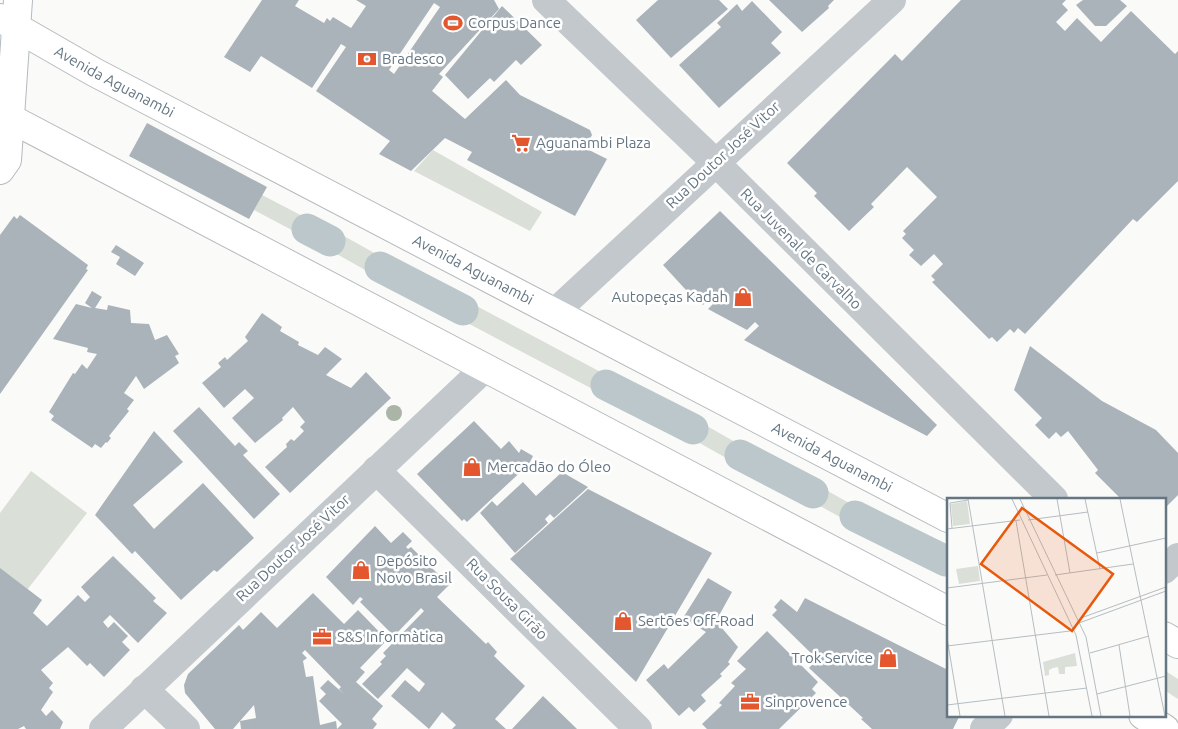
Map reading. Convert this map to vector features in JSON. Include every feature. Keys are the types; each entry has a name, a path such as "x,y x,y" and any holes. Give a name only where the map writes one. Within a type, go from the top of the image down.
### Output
{"main road":[{"path":"0,170 7,160 5,116 8,22 18,0"},
{"name":"Avenida Aguanambi","path":"8,22 94,72 556,311 947,517"},
{"path":"5,116 947,610"},
{"path":"1166,637 1178,644"},
{"path":"1145,716 1165,729"}],"street":[{"name":"Rua Juvenal de Carvalho","path":"546,0 715,162 1053,498"},
{"name":"Rua Doutor José Vitor","path":"556,311 892,0"},
{"name":"Rua Doutor José Vitor","path":"103,729 485,368"},
{"name":"Rua Sousa Girão","path":"376,470 638,729"},
{"path":"1166,568 1178,557"},
{"path":"144,689 186,729"},
{"path":"984,729 998,716"}],"shaded area":[{"path":"433,150 542,212 530,231 414,171"},
{"path":"262,195 312,221 303,236 254,210"},
{"path":"335,231 385,259 376,276 326,248"},
{"path":"467,301 610,377 602,394 458,318"},
{"path":"698,421 744,447 735,463 689,437"},
{"path":"31,471 87,513 20,599 0,583 0,513"},
{"path":"817,485 860,509 851,523 809,500"},
{"path":"1166,671 1178,679 1178,699 1166,691"}],"building":[{"path":"262,0 299,0 295,6 324,23 327,18 330,21 333,17 351,28 366,6 356,0 494,0 499,9 439,74 443,77 432,91 465,119 506,80 520,95 590,130 592,135 585,148 607,159 575,216 467,160 472,152 445,138 411,171 379,154 390,141 316,91 346,47 341,44 312,88 261,56 250,72 224,57","holes":["434,3 440,7 394,74 389,70"]},
{"path":"658,0 719,0 728,9 671,58 636,20"},
{"path":"769,0 834,0 828,6 829,8 802,32"},
{"path":"961,0 1066,0 1062,4 1068,10 1056,22 1065,31 1077,18 1101,42 1131,11 1175,54 1178,51 1178,181 1137,222 1133,219 1025,334 1018,328 1014,333 1010,329 997,342 992,337 989,339 932,282 935,280 931,276 943,264 934,254 921,266 909,255 914,250 902,238 906,234 903,231 937,197 907,167 871,204 874,207 849,231 814,196 817,193 787,163 895,54 902,61"},
{"path":"1083,0 1120,0 1127,6 1106,26 1095,26 1076,5"},
{"path":"752,1 782,32 771,43 781,53 719,108 679,65 721,27 717,23 737,4 742,11"},
{"path":"502,6 542,45 521,65 516,60 494,82 490,78 468,99 445,75"},
{"path":"147,123 267,187 249,219 129,156"},
{"path":"720,211 937,425 927,436 744,340 759,326 755,322 747,330 708,309 713,304 708,300 703,305 699,300 697,302 663,265"},
{"path":"20,215 88,265 86,269 88,270 0,394 0,235 14,216 17,219"},
{"path":"116,245 144,263 135,276 116,264 120,257 111,252"},
{"path":"92,291 102,297 95,308 107,310 108,305 130,310 131,323 149,324 155,340 167,335 179,354 175,356 179,363 144,389 136,376 124,393 134,400 127,409 129,411 109,436 111,438 101,448 95,444 92,448 51,420 54,416 49,412 73,373 75,374 82,364 87,369 97,354 87,352 88,348 53,339 76,304 92,308 85,303"},
{"path":"262,313 282,327 280,331 299,342 298,345 318,355 325,347 342,359 326,375 351,388 366,372 391,398 290,493 265,467 287,447 286,444 291,439 294,441 304,431 300,427 305,422 293,407 282,418 283,420 255,443 232,418 254,398 245,389 224,408 202,383 221,367 218,363 225,357 227,360 248,341 245,337"},
{"path":"1030,346 1102,401 1156,430 1178,453 1178,495 1166,507 1166,498 1120,498 1095,473 1098,470 1068,431 1061,437 1056,432 1049,439 1035,425 1042,418 1014,390"},
{"path":"199,407 235,446 239,442 248,451 243,455 280,494 254,519 173,431"},
{"path":"474,421 501,449 509,441 519,453 521,449 533,456 529,464 467,522 464,519 462,521 417,474"},
{"path":"154,431 183,462 133,505 154,529 203,483 254,538 217,572 214,570 181,600 135,551 132,554 95,515"},
{"path":"562,472 588,487 554,518 550,514 545,519 548,523 515,553 480,513 492,501 497,506 523,482 536,496"},
{"name":"Sertões Off-Road","path":"588,489 712,553 636,682 510,559"},
{"path":"375,526 391,543 403,532 412,541 406,547 408,549 411,547 449,585 437,597 486,644 488,642 497,652 494,656 525,686 495,719 506,729 452,729 456,725 442,712 429,729 391,696 405,680 419,692 425,684 407,668 378,699 362,684 382,664 380,662 386,656 383,653 424,611 421,608 394,636 360,602 363,599 360,597 353,605 326,577"},
{"path":"113,556 156,598 153,601 167,613 138,643 110,615 103,622 108,628 114,622 128,636 122,642 130,650 104,677 90,663 87,666 68,647 41,670 53,683 49,688 53,692 41,710 46,716 52,710 63,722 60,729 26,729 24,726 18,729 0,729 0,568 42,600 33,613 47,626 78,595 85,602 90,597 81,587"},
{"path":"708,578 732,592 716,621 738,647 728,662 730,664 720,674 722,676 701,695 706,701 694,712 689,707 679,716 646,680 664,664 668,669 706,632 683,618"},
{"path":"313,593 344,624 358,610 387,640 360,668 365,672 356,682 383,706 372,719 377,724 373,729 337,729 241,729 240,721 233,729 215,729 185,693 184,685 188,674 239,625 243,630 261,612 277,628","holes":["305,650 341,687 339,689 344,694 328,680 320,688 326,694 319,701 342,724 337,729 336,721 320,725 313,676 306,677 303,661 307,658 302,653","254,705 256,718 240,721"]},
{"path":"805,598 947,669 947,716 960,716 953,729 872,729 861,719 863,718 809,668 817,659 772,615 777,610 774,607 781,599 797,612"},
{"path":"767,631 818,682 812,689 816,693 779,729 707,729 702,724 722,705 719,703 735,686 731,683 746,669 737,661"},
{"path":"543,696 577,729 512,729"}],"waterway":[{"path":"307,229 330,241"},
{"path":"380,267 463,310"},
{"path":"606,385 693,429"},
{"path":"740,455 813,493"},
{"path":"855,516 946,561"}],"place":[{"name":"Corpus Dance","path":"453,23"},
{"name":"Bradesco","path":"367,59"},
{"name":"Aguanambi Plaza","path":"521,143"},
{"name":"Autopeças Kadah","path":"743,297"},
{"name":"Mercadão do Óleo","path":"472,467"},
{"name":"Depósito Novo Brasil","path":"361,570"},
{"name":"Sertões Off-Road","path":"623,621"},
{"name":"S&S Informàtica","path":"322,637"},
{"name":"Trok Service","path":"888,658"},
{"name":"Sinprovence","path":"750,702"}]}
